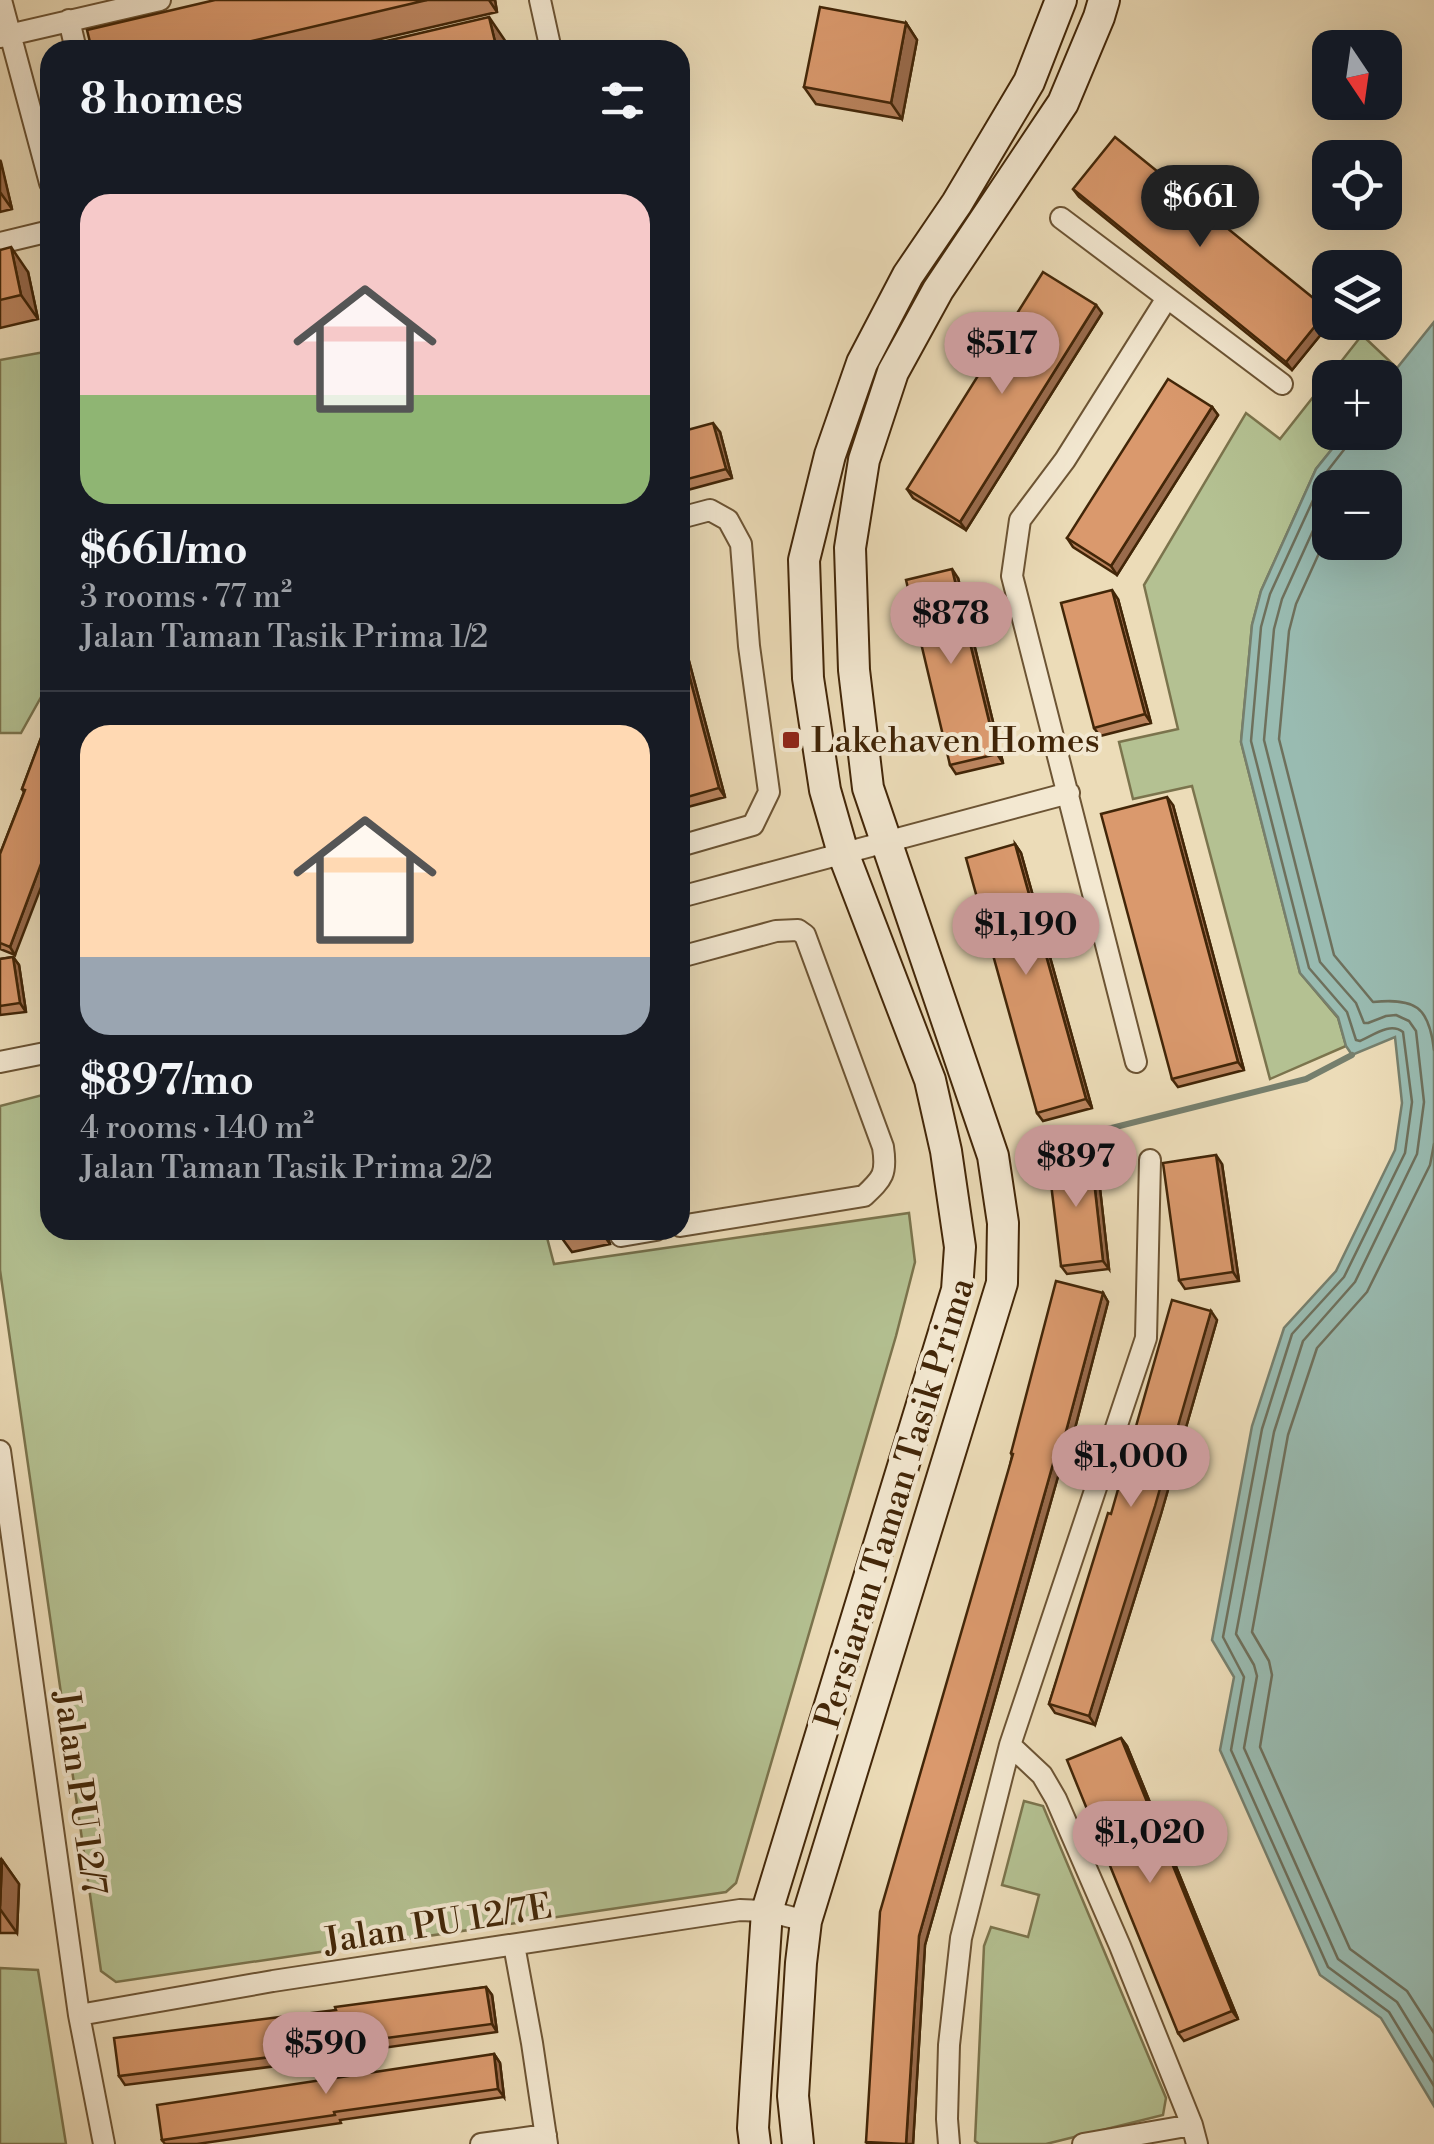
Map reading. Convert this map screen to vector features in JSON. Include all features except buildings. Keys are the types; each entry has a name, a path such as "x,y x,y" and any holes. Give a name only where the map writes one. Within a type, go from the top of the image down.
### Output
{"main road":[{"name":"Persiaran Taman Tasik Prima","path":"755,2144 767,1911 957,1290 960,1261 946,1151 930,1080 843,853 825,790 808,678 804,560 830,455 862,363 908,274 957,203 1028,82 1062,0"},
{"name":"Persiaran Taman Tasik Prima","path":"798,2144 794,2096 806,1921 1002,1283 1003,1224 993,1156 868,788 854,670 850,548 864,460 894,372 938,290 1063,103 1104,0"}],"street":[{"path":"1,0 5,35 40,149"},
{"path":"5,35 160,0"},
{"path":"540,0 549,40"},
{"path":"70,20 74,40"},
{"path":"1062,218 1282,384"},
{"path":"0,243 40,233"},
{"path":"1136,1062 1012,576 1020,520 1065,460 1166,298"},
{"path":"690,515 710,510 728,520 741,544 749,646 769,792 753,826 690,843"},
{"path":"690,894 1069,793"},
{"path":"690,954 776,931 798,930 805,935 882,1147 885,1165 884,1176 864,1196 690,1224"},
{"path":"0,1062 40,1054"},
{"path":"949,2144 949,2045 961,1938 1010,1746 1146,1338 1150,1160"},
{"name":"Jalan PU 12/7","path":"0,1450 79,2015 104,2144"},
{"path":"1010,1746 1042,1776 1056,1799 1120,1946 1194,2134 1083,2144"},
{"name":"Jalan PU 12/7E","path":"79,2015 273,1981 740,1910 767,1911 806,1921"},
{"path":"481,2144 546,2140 514,1945"}],"green space":[{"path":"1358,340 1367,340 1389,360 1342,360"},
{"path":"40,353 40,699 21,733 0,733 0,360"},
{"path":"1312,398 1312,450 1331,450 1312,470 1312,478 1261,591 1252,625 1241,742 1300,973 1338,1018 1346,1046 1270,1079 1192,786 1133,799 1119,742 1178,729 1144,585 1246,413 1280,439"},
{"path":"40,1096 40,1240 548,1240 554,1264 909,1213 915,1262 896,1336 736,1883 726,1892 116,1982 101,1971 0,1270 0,1106"},
{"path":"1024,1801 1043,1806 1166,2098 1163,2115 1046,2144 979,2144 975,2141 984,1946 991,1927 1028,1937 1039,1895 1002,1885"},
{"path":"0,1968 38,1970 66,2144 0,2144"}],"water":[{"path":"1434,322 1434,2106 1381,2018 1320,1975 1220,1750 1234,1677 1212,1640 1252,1426 1284,1328 1336,1271 1395,1150 1402,1103 1395,1037 1352,1055 1338,1017 1300,973 1241,742 1252,625 1261,591 1312,478 1312,560 1402,560 1402,470 1316,469 1331,450 1402,450 1402,362"}],"waterway":[{"path":"1020,1151 1306,1079 1352,1055"}],"place":[{"name":"Lakehaven Homes","path":"791,740"}]}
